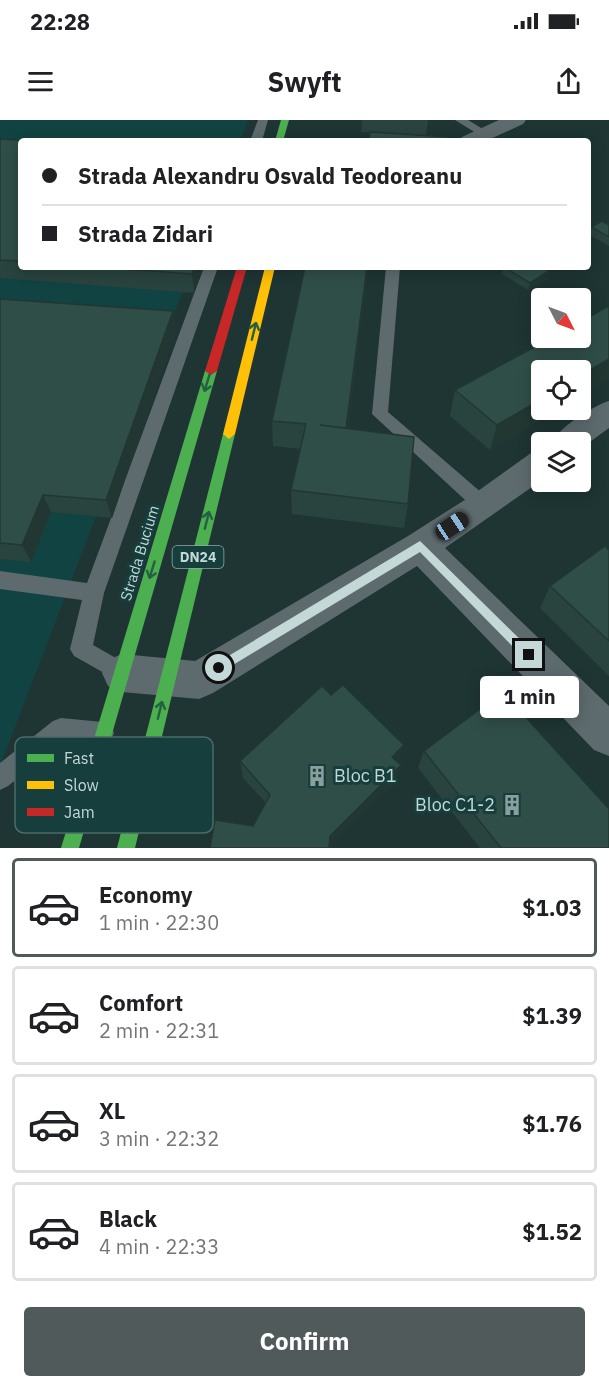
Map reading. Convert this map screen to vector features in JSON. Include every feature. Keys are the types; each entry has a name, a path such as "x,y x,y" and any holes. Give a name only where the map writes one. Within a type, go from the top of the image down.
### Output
{"main road":[{"path":"280,138 285,120"},
{"name":"Strada Bucium","path":"103,737 241,270"},
{"name":"DN24","path":"153,737 269,270"},
{"name":"Strada Bucium","path":"70,848 74,833"},
{"name":"DN24","path":"126,848 130,833"}],"street":[{"path":"477,137 516,120"},
{"path":"582,432 609,412"},
{"path":"122,673 199,680 420,546 531,470"},
{"path":"420,546 609,735"}],"lane":[{"path":"257,138 263,120"},
{"path":"460,120 477,137"},
{"path":"122,673 81,649 94,593 188,316 210,270"},
{"path":"393,270 380,414 483,505"},
{"path":"0,580 94,593"},
{"path":"52,737 62,729 104,733"},
{"path":"0,778 15,766"}],"shaded area":[{"path":"0,120 248,120 241,138 18,138 18,270 191,270 0,766"}],"building":[{"path":"370,132 447,137 447,138 369,138"},
{"path":"0,139 18,140 18,261 0,260"},
{"path":"602,221 609,225 609,237 591,227"},
{"path":"138,270 194,270 192,274"},
{"path":"304,270 367,270 346,428 320,425 414,437 408,504 291,490 306,424 272,421"},
{"path":"509,270 549,271 530,283"},
{"path":"0,299 173,311 106,500 43,495 22,545 0,543"},
{"path":"609,306 609,359 591,370 591,360 531,360 531,405 497,425 455,390 533,348 591,348 591,316"},
{"path":"605,546 609,550 609,641 550,586"},
{"name":"Bloc B1","path":"343,685 404,745 392,757 401,765 330,836 329,848 210,848 215,820 253,826 270,795 240,761 322,686 331,695"},
{"name":"Bloc C1-2","path":"503,692 609,809 609,848 501,848 424,751"}],"traffic: fast":[{"path":"280,138 285,120"},
{"path":"103,737 211,371"},
{"path":"154,737 229,434"},
{"path":"70,848 74,833"},
{"path":"126,848 130,833"}],"traffic: slow":[{"path":"229,434 269,270"}],"traffic: jam":[{"path":"211,371 241,270"}],"place":[{"name":"Bloc B1","path":"317,776"},
{"name":"Bloc C1-2","path":"512,805"}],"route":[{"path":"219,668 420,546 529,655"}]}
